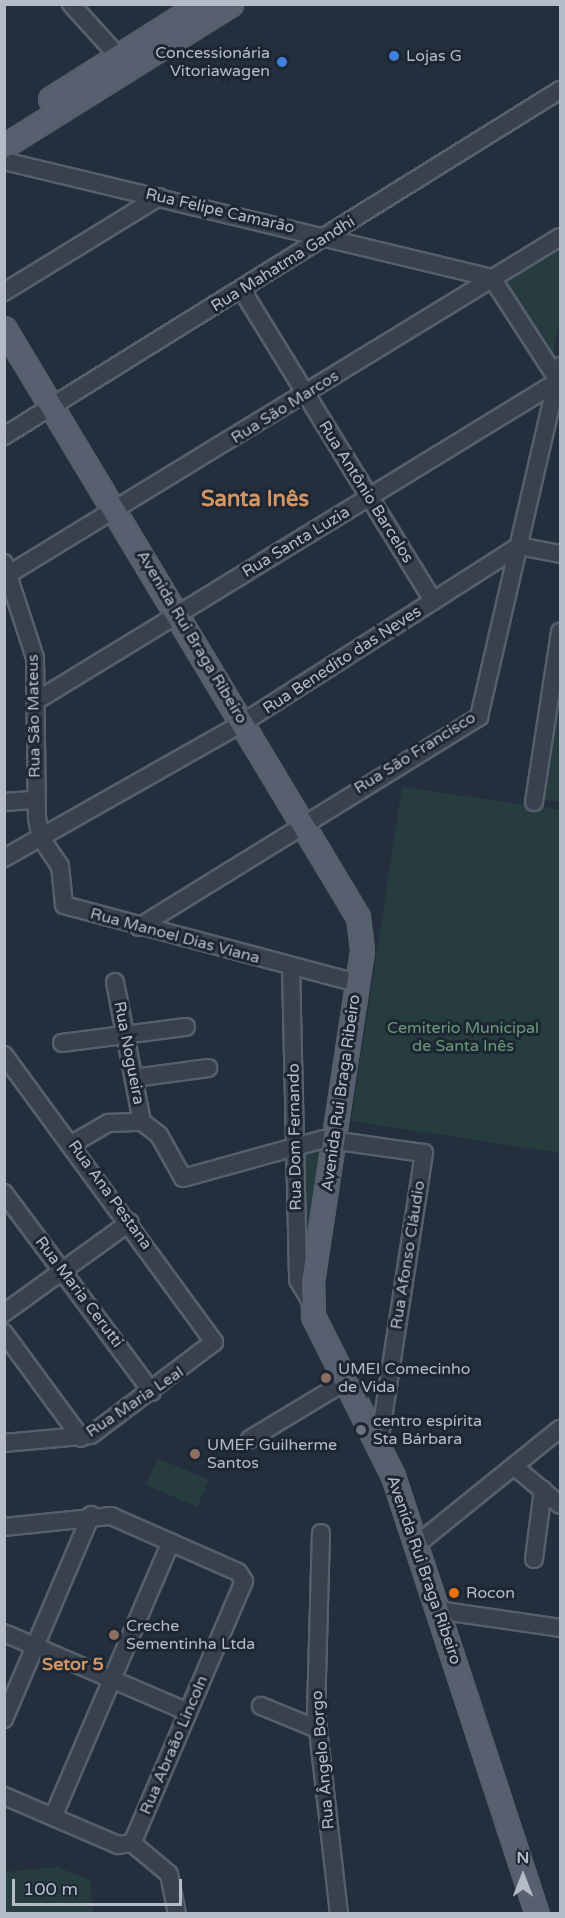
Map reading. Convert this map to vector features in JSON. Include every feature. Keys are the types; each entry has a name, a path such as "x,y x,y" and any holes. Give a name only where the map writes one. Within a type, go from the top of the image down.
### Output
{"main road":[{"path":"4,146 124,62 200,4"},
{"path":"4,129 231,4"},
{"name":"Avenida Rui Braga Ribeiro","path":"4,328 304,821 358,917 357,983 311,1302 318,1335 379,1445 416,1545 537,1914"}],"street":[{"path":"71,4 87,12 124,62"},
{"name":"Rua Mahatma Gandhi","path":"4,436 561,90"},
{"name":"Rua Felipe Camarão","path":"4,161 492,278"},
{"path":"4,291 159,197"},
{"name":"Rua São Marcos","path":"7,568 116,511 561,237"},
{"path":"492,278 558,376"},
{"name":"Rua Antônio Barcelos","path":"242,290 433,601"},
{"name":"Rua Santa Luzia","path":"36,701 370,497 558,376"},
{"name":"Rua São Francisco","path":"139,927 304,821 479,717 558,376"},
{"path":"519,546 561,554"},
{"name":"Rua Benedito das Neves","path":"4,858 244,722 519,546"},
{"name":"Rua São Mateus","path":"7,568 32,643 36,701 36,800 41,838"},
{"path":"534,802 561,632"},
{"path":"4,802 36,800"},
{"name":"Rua Manoel Dias Viana","path":"41,838 60,866 64,905 139,927 357,983"},
{"name":"Rua Dom Fernando","path":"291,966 298,1280 311,1302"},
{"name":"Rua Nogueira","path":"115,982 142,1122 159,1135 177,1173 187,1178 295,1147"},
{"path":"62,1043 186,1027"},
{"name":"Rua Ana Pestana","path":"4,1055 214,1337"},
{"path":"134,1078 208,1068"},
{"path":"72,1144 108,1123 142,1122"},
{"path":"295,1147 336,1139"},
{"name":"Rua Afonso Cláudio","path":"336,1139 424,1153 379,1445"},
{"name":"Rua Maria Cerutti","path":"4,1193 152,1392"},
{"path":"4,1313 130,1222"},
{"path":"4,1333 81,1438"},
{"name":"Rua Maria Leal","path":"4,1443 81,1438 211,1350 214,1337"},
{"path":"250,1438 345,1382"},
{"path":"416,1545 516,1468 561,1429"},
{"path":"516,1468 561,1505"},
{"path":"534,1559 543,1490"},
{"path":"4,1527 92,1515 111,1516 171,1542 53,1817"},
{"path":"4,1719 92,1515"},
{"name":"Rua Ângelo Borgo","path":"321,1533 317,1729 339,1914"},
{"name":"Rua Abraão Lincoln","path":"130,1844 244,1577 171,1542"},
{"path":"437,1610 561,1628"},
{"path":"4,1633 188,1712"},
{"path":"261,1706 317,1729"},
{"path":"4,1796 53,1817 130,1844 169,1874 177,1914"}],"green space":[{"path":"560,245 560,319 552,360 503,280"},
{"path":"560,662 560,802 539,799"},
{"name":"Cemiterio Municipal de Santa Inês","path":"402,787 560,810 560,1153 351,1121"},
{"path":"313,1150 325,1151 307,1277 298,1154"},
{"path":"157,1458 209,1480 197,1507 146,1485"},
{"path":"57,1867 90,1880 94,1913 5,1913 5,1872"}],"place":[{"name":"Lojas G","path":"394,56"},
{"name":"Concessionária Vitoriawagen","path":"282,62"},
{"name":"UMEI Comecinho de Vida","path":"326,1378"},
{"name":"centro espírita Sta Bárbara","path":"361,1430"},
{"name":"UMEF Guilherme Santos","path":"195,1454"},
{"name":"Rocon","path":"454,1593"},
{"name":"Creche Sementinha Ltda","path":"114,1635"}],"district":[{"name":"Santa Inês","path":"255,500"},
{"name":"Setor 5","path":"73,1664"}]}
